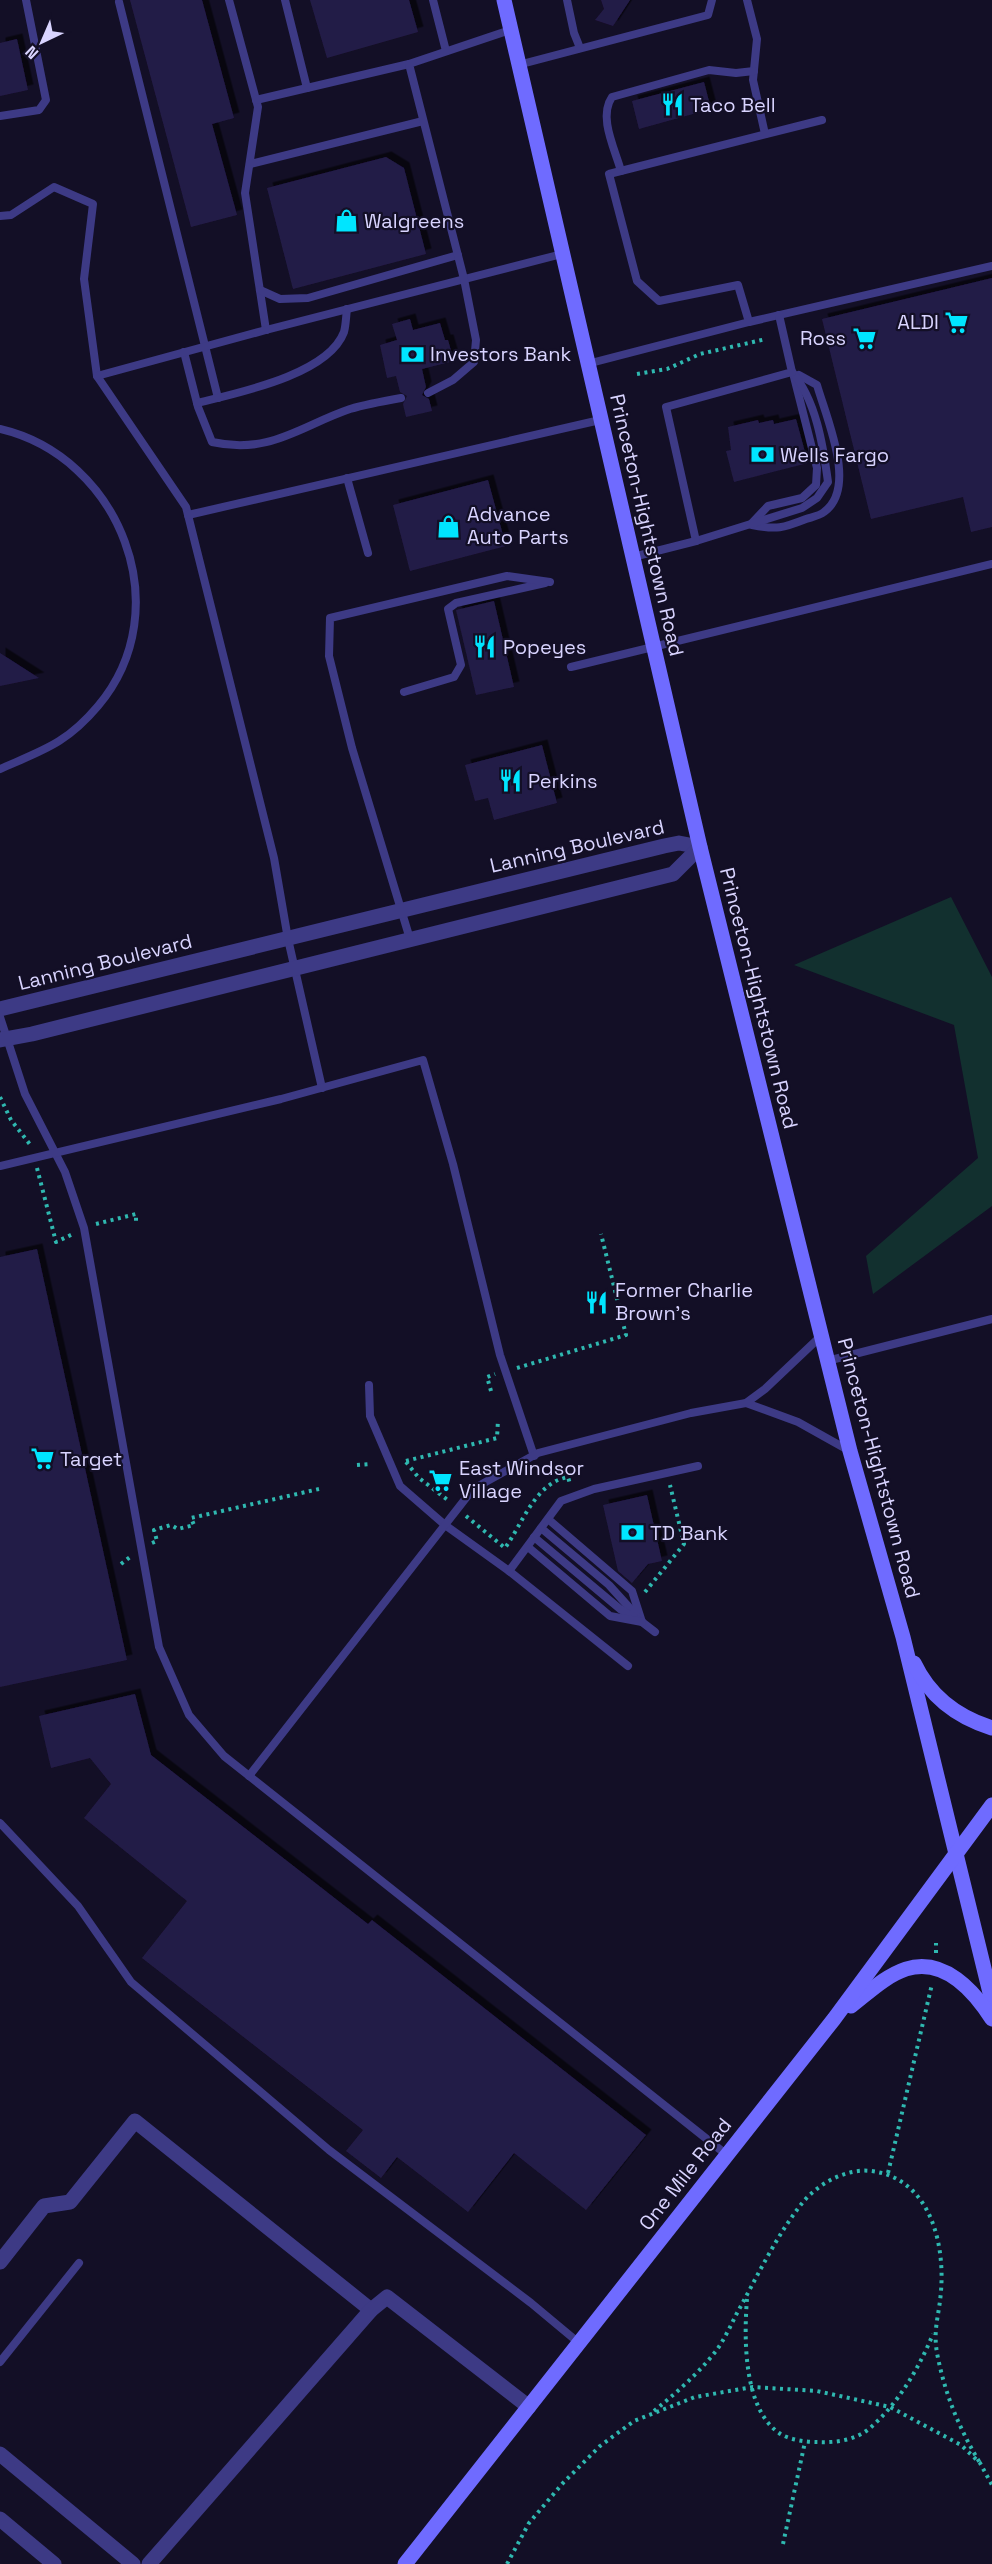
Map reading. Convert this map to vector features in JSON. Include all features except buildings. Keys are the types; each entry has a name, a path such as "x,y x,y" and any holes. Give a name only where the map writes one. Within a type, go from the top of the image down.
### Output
{"main road":[{"name":"Princeton-Hightstown Road","path":"504,0 700,847 850,1451 903,1637 992,2001"},
{"path":"903,1637 920,1676 936,1697 954,1712 992,1728"},
{"name":"One Mile Road","path":"405,2564 834,2019 992,1805"},
{"path":"834,2019 883,1981 906,1969 934,1969 956,1977 980,2001 992,2019"}],"street":[{"name":"Lanning Boulevard","path":"0,1009 664,846 679,843 700,847"},
{"path":"3,1039 32,1034 673,874 700,847"},
{"path":"0,2262 44,2206 69,2202 135,2121 371,2310"},
{"path":"149,2564 371,2310 387,2297 529,2407"},
{"path":"0,2454 134,2564"},
{"path":"0,2519 54,2564"}],"lane":[{"path":"0,116 39,110 46,100 26,0"},
{"path":"229,0 258,107 245,193 266,330"},
{"path":"285,0 307,88"},
{"path":"433,0 446,51"},
{"path":"567,0 574,33 580,48"},
{"path":"518,65 708,15 712,0"},
{"path":"747,0 755,32 753,80 765,134"},
{"path":"119,2 218,398"},
{"path":"256,100 409,64 510,30"},
{"path":"409,64 464,279 476,340 474,362 453,380 428,393"},
{"path":"621,171 607,121 606,106 612,98 709,70 736,73 754,70"},
{"path":"749,322 738,285 659,301 637,281 609,174 822,120"},
{"path":"250,164 423,121"},
{"path":"0,216 11,215 54,187 93,204 84,279 98,376 186,507 274,858 288,939 322,1088"},
{"path":"98,376 562,254"},
{"path":"260,290 280,299 308,298 458,255"},
{"path":"587,364 749,322 992,266"},
{"path":"197,403 285,380 333,349 344,332 347,309"},
{"path":"633,557 696,541 802,508 817,498 828,482 825,457 806,388 792,372 779,315"},
{"path":"184,352 197,403 212,442 237,448 286,437 350,409 401,398"},
{"path":"696,541 666,407 792,372 817,385 837,457 840,488 833,502 823,513 778,530 751,524"},
{"path":"188,515 600,420"},
{"path":"0,429 17,433 50,448 92,483 108,505 122,532 131,561 135,591 134,621 127,650 116,678 99,704 79,727 57,743 31,758 0,768"},
{"path":"347,478 368,553"},
{"path":"571,667 992,564"},
{"path":"404,692 454,677 461,665 448,609 456,603 550,582 507,576 330,618 329,656 352,748 410,939"},
{"path":"0,1017 3,1039 25,1094 65,1172 84,1228 159,1647 189,1715 224,1756 727,2155"},
{"path":"0,1166 322,1088 423,1060 453,1164 506,1371 534,1456"},
{"path":"827,1360 992,1319"},
{"path":"249,1776 473,1489 534,1456 691,1413 746,1403 765,1389 821,1336"},
{"path":"369,1385 370,1416 400,1486 445,1525 509,1571 628,1666"},
{"path":"746,1403 798,1422 850,1451"},
{"path":"509,1571 561,1501 594,1489 698,1466"},
{"path":"548,1519 632,1591 642,1622"},
{"path":"541,1528 617,1593 642,1622"},
{"path":"534,1537 620,1608 655,1632"},
{"path":"528,1547 610,1616 642,1622"},
{"path":"0,1823 78,1906 131,1982 329,2150 522,2296 579,2343"},
{"path":"0,2362 79,2263"}],"path":[{"path":"802,333 812,333"},
{"path":"637,374 667,369 700,354 766,339"},
{"path":"491,1390 487,1377 626,1335 601,1234"},
{"path":"399,1454 406,1461 497,1438 498,1420"},
{"path":"357,1465 370,1464"},
{"path":"121,1564 157,1541 154,1530 171,1525 178,1529 194,1525 192,1518 319,1489"},
{"path":"888,2173 934,1969 936,1943"},
{"path":"654,2411 682,2388 717,2349 788,2221 807,2198 830,2180 860,2170 888,2173 905,2184 927,2208 939,2243 941,2291 934,2332 924,2355 890,2407 868,2430 838,2443 805,2442 779,2433 763,2414 753,2387 743,2340 747,2296"},
{"path":"934,2332 946,2394 962,2433 992,2485"},
{"path":"507,2564 529,2523 563,2483 600,2446 634,2421 654,2411 695,2397 753,2387 817,2391 890,2407 961,2445 981,2463"},
{"path":"783,2544 805,2442"}],"green space":[{"path":"951,897 992,977 992,1206 873,1294 866,1256 978,1158 954,1025 794,965"}],"place":[{"name":"Taco Bell","path":"672,105"},
{"name":"Walgreens","path":"346,221"},
{"name":"ALDI","path":"957,322"},
{"name":"Ross","path":"864,338"},
{"name":"Investors Bank","path":"412,354"},
{"name":"Wells Fargo","path":"762,455"},
{"name":"Advance Auto Parts","path":"449,526"},
{"name":"Popeyes","path":"485,647"},
{"name":"Perkins","path":"510,781"},
{"name":"Former Charlie Brown's","path":"597,1302"},
{"name":"Target","path":"42,1459"},
{"name":"East Windsor Village","path":"441,1480"},
{"name":"TD Bank","path":"632,1533"}]}
